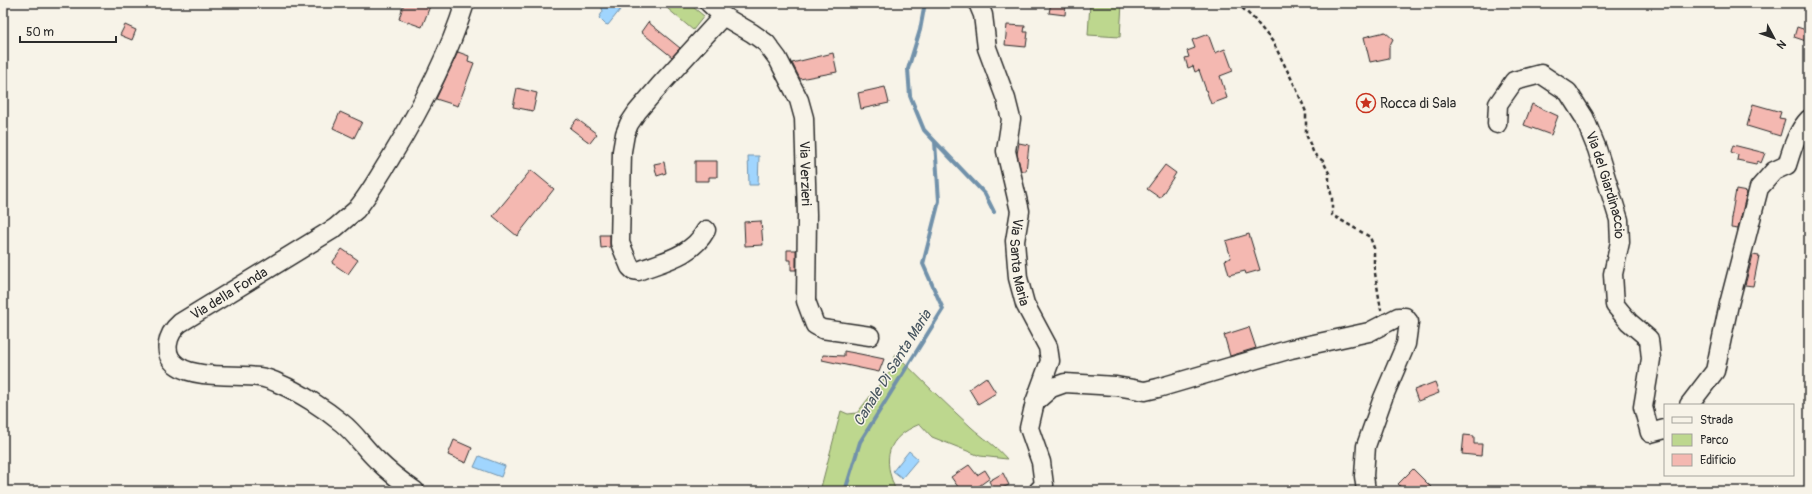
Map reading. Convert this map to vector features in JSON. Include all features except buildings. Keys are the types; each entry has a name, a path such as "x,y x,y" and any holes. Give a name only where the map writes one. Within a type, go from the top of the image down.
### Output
{"street":[{"name":"Via della Fonda","path":"415,491 378,461 342,423 306,399 280,384 261,377 220,375 185,370 177,366 172,360 168,352 167,344 169,335 180,323 335,228 356,210 374,185 406,132 437,75 466,3"},
{"name":"Via Verzieri","path":"709,3 723,16 766,43 778,59 799,100 804,118 807,215 806,301 815,325 822,329 870,336"},
{"name":"Via Santa Maria","path":"978,3 982,15 987,48 1006,99 1010,119 1006,151 1020,211 1015,241 1018,278 1025,304 1048,347 1050,361 1029,428 1042,462 1044,485 1038,491"},
{"path":"706,230 701,239 692,248 681,255 638,271 633,270 630,267 620,243 622,151 625,134 629,124 637,112 723,16"},
{"name":"Via del Giardinaccio","path":"1497,124 1498,104 1514,80 1541,74 1568,92 1584,117 1597,150 1619,220 1620,242 1613,274 1615,305 1629,322 1649,339 1651,359 1643,407 1650,433 1664,429"},
{"path":"1690,404 1715,370 1729,304 1759,188 1774,171 1787,165 1795,142 1805,123 1809,119"},
{"path":"1036,402 1051,388 1065,383 1116,386 1145,391 1216,372 1291,349 1369,332 1398,317 1405,317 1409,322 1406,344 1383,398 1366,446 1364,476 1366,491"}],"path":[{"path":"1237,3 1254,19 1273,42 1296,88 1306,112 1306,134 1314,154 1323,161 1329,173 1328,185 1332,198 1332,215 1357,231 1370,237 1374,248 1374,267 1380,308 1385,324"}],"green space":[{"path":"661,3 688,3 704,16 693,30"},
{"path":"1090,3 1122,3 1120,37 1088,35"},
{"path":"896,354 923,382 1007,459 980,456 932,437 920,424 900,436 890,450 888,459 889,469 896,491 820,491 841,411 848,414 857,413 890,371"}],"water":[{"path":"600,3 617,3 620,10 608,25 599,18 603,11"},
{"path":"748,156 759,156 758,185 749,185"},
{"path":"909,451 918,459 902,478 893,471"},
{"path":"479,456 505,466 501,477 474,467"}],"waterway":[{"path":"925,3 920,30 908,69 910,96 924,130 985,194 994,212"},
{"name":"Canale Di Santa Maria","path":"845,491 860,442 943,309 923,264 939,201 935,142"}],"place":[{"name":"Rocca di Sala","path":"1366,103"}]}
